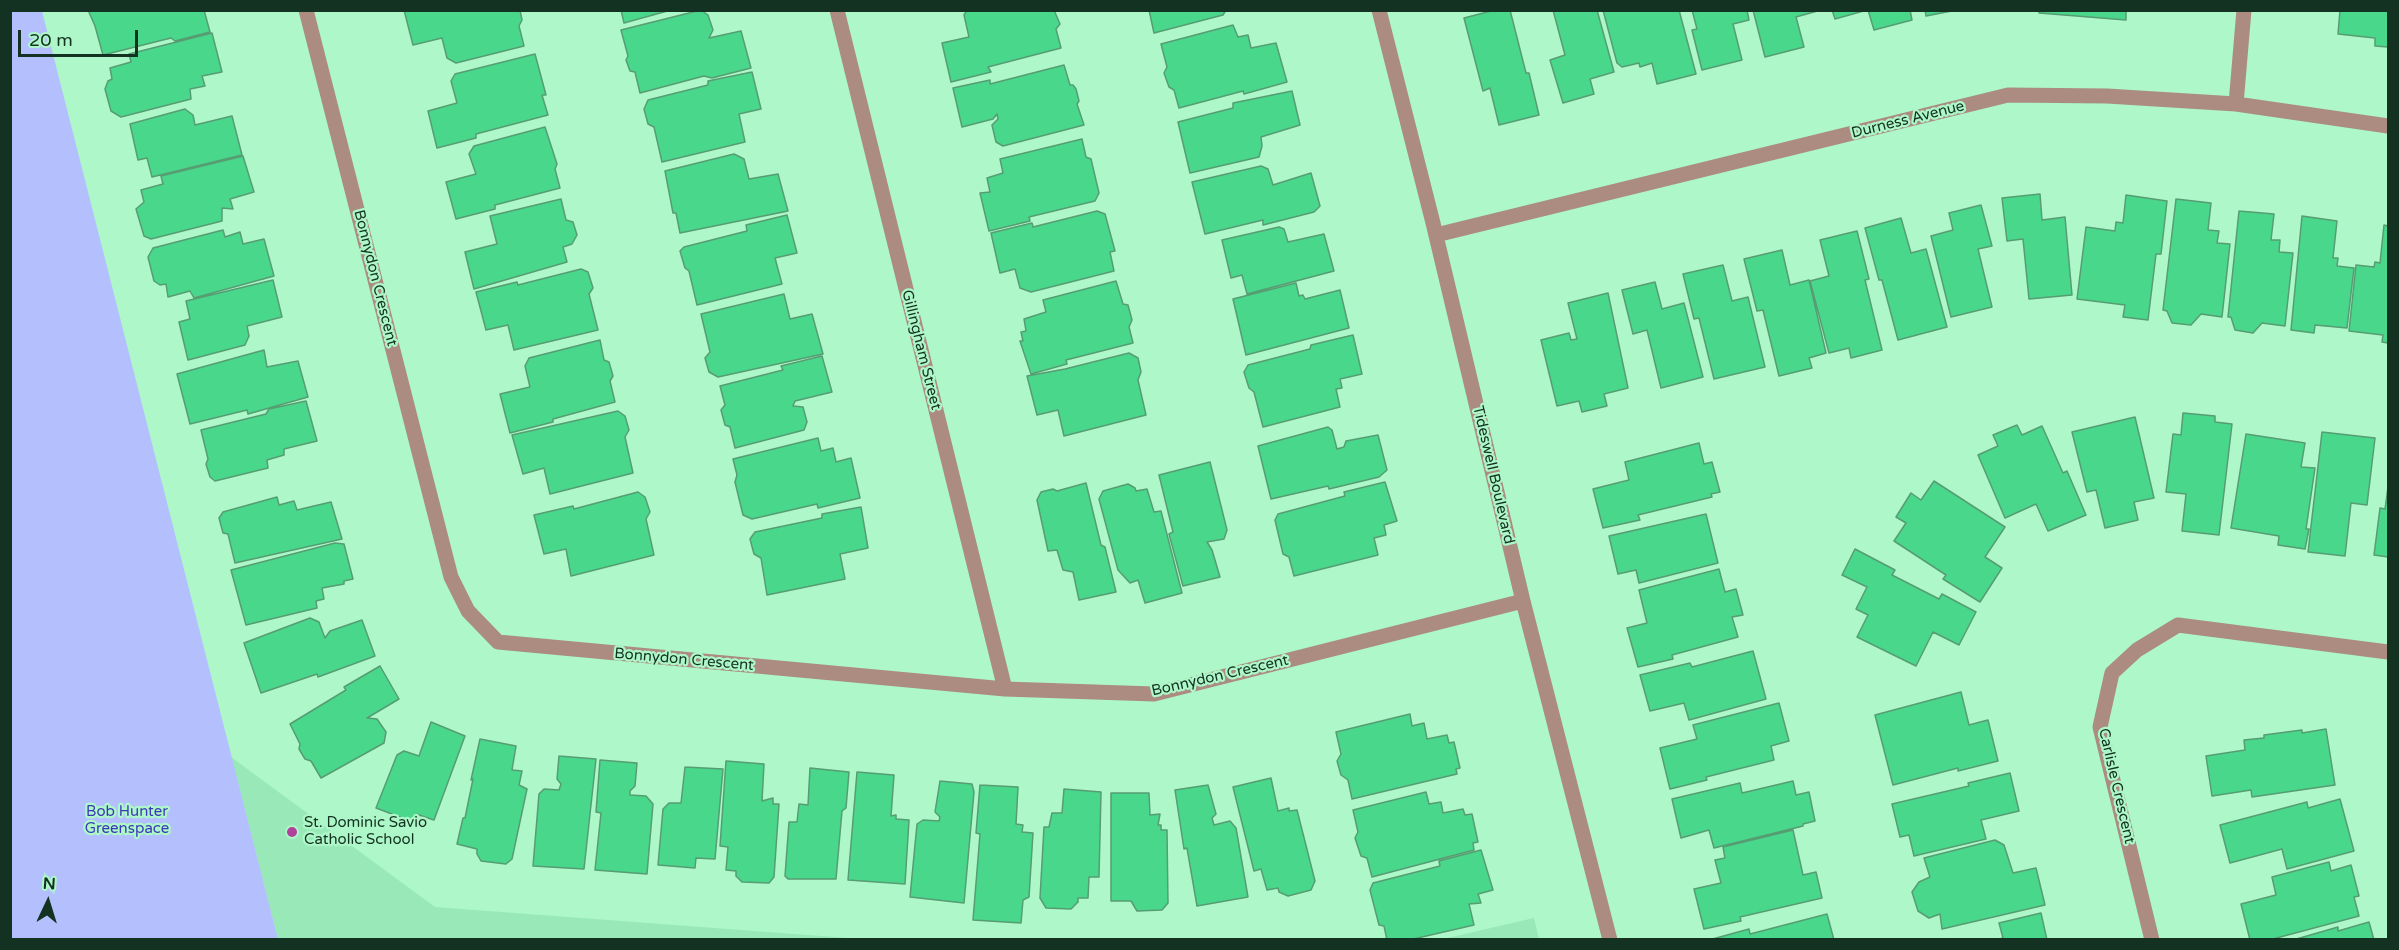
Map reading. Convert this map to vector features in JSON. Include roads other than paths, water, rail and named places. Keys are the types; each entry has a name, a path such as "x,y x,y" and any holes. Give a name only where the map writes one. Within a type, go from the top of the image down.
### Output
{"street":[{"name":"Bonnydon Crescent","path":"306,10 451,577 468,611 498,642 1005,689 1154,694 1523,601"},
{"name":"Gillingham Street","path":"837,10 1005,689"},
{"name":"Tideswell Boulevard","path":"1378,10 1436,235 1523,601 1610,939"},
{"path":"2236,104 2244,10"},
{"name":"Durness Avenue","path":"1436,235 2008,95 2107,96 2236,104 2388,126"},
{"name":"Carlisle Crescent","path":"2152,939 2100,727 2112,673 2138,650 2178,625 2388,652"}],"place":[{"name":"St. Dominic Savio Catholic School","path":"292,832"}],"park label":[{"name":"Bob Hunter Greenspace","path":"127,820"}]}
